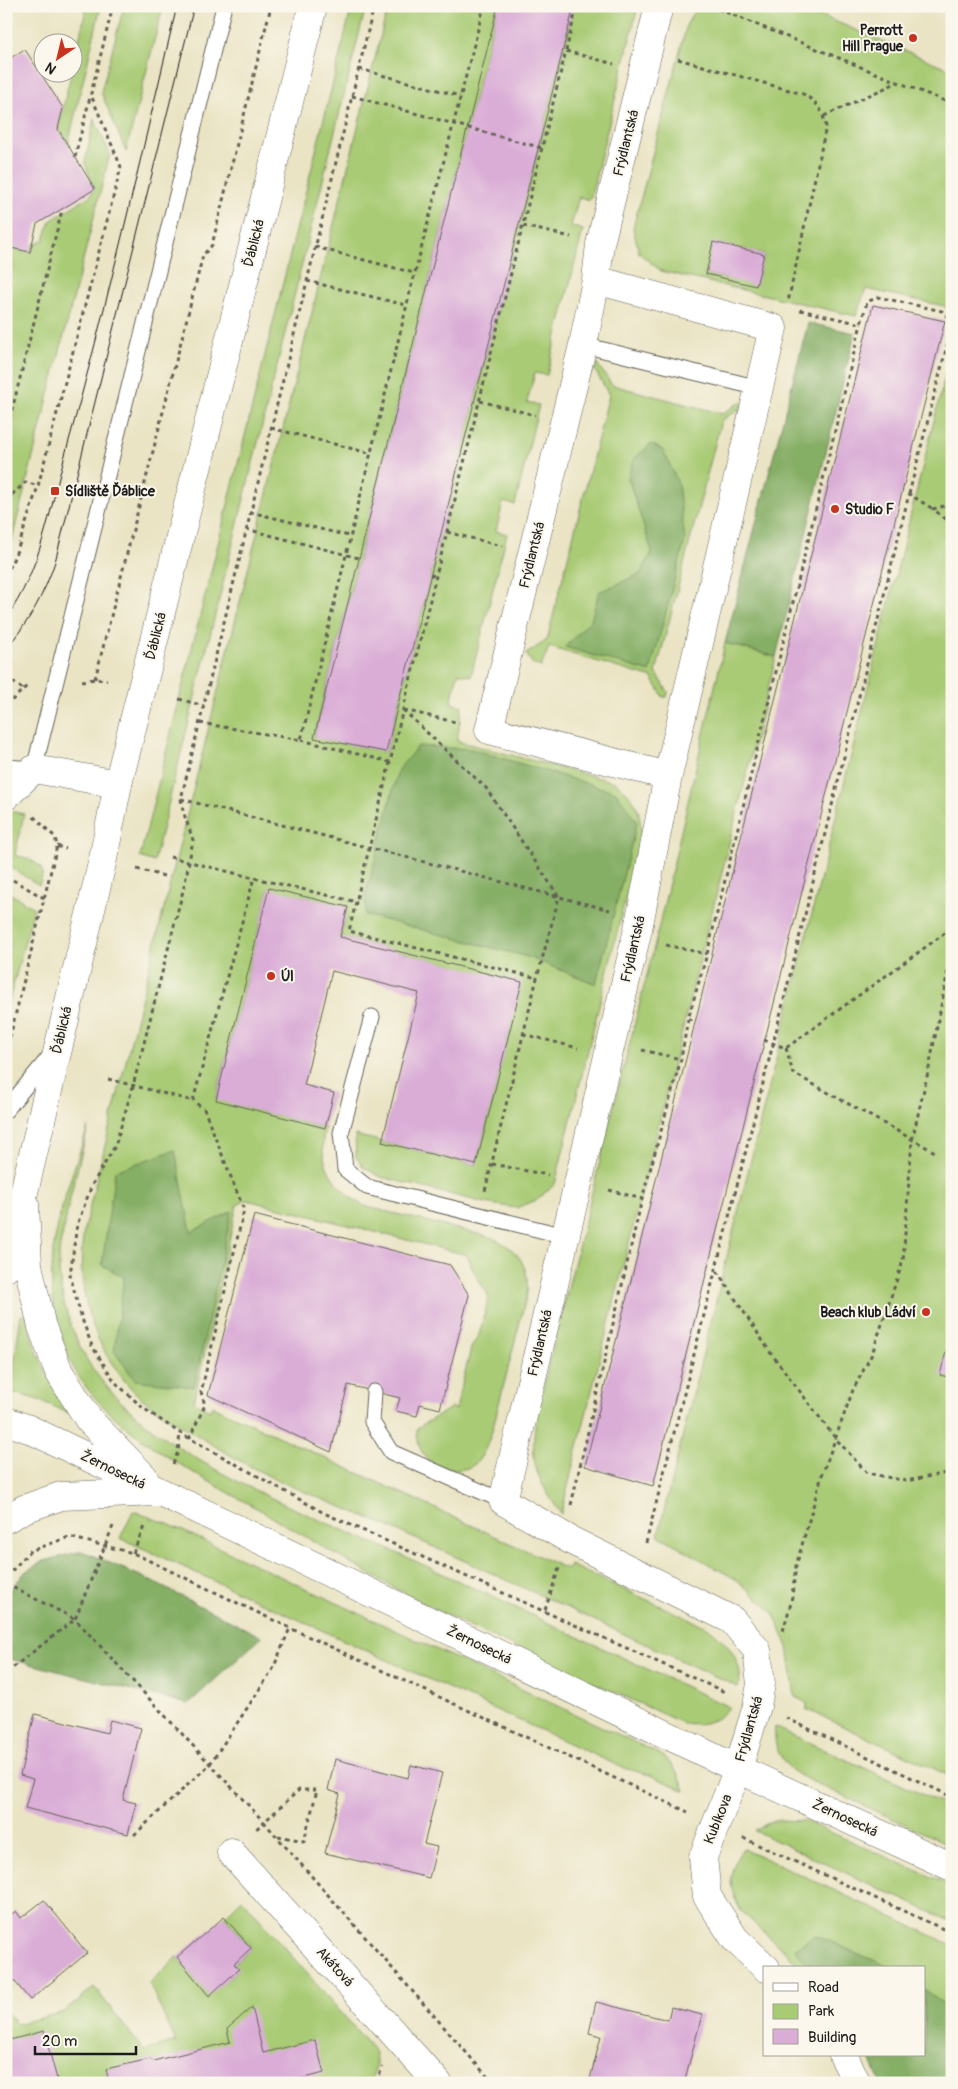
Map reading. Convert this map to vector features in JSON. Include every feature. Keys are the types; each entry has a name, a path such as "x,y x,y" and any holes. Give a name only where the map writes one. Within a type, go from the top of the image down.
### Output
{"street":[{"name":"Ďáblická","path":"6,1268 103,859 118,784 313,6"},
{"name":"Frýdlantská","path":"489,730 583,346 596,280 600,244 659,6"},
{"name":"Frýdlantská","path":"596,280 773,328 668,776 638,929 503,1501 572,1541 732,1620 757,1650 761,1684 757,1706 738,1769"},
{"path":"489,730 668,776"},
{"path":"6,796 34,769 118,784"},
{"path":"24,1190 28,1265 42,1327 59,1372 89,1420 160,1492"},
{"name":"Žernosecká","path":"6,1421 29,1429 738,1769 952,1867"},
{"path":"6,1519 24,1509 61,1496 160,1492"},
{"name":"Kubíkova","path":"738,1769 703,1857 708,1896 735,1939 764,1966"},
{"name":"Akátová","path":"231,1852 438,2083"},
{"path":"844,2056 857,2083"}],"lane":[{"path":"6,768 34,769 224,6"},
{"path":"583,346 759,388"},
{"path":"372,1016 341,1133 345,1169 367,1187 565,1236"},
{"path":"6,1110 59,1044"},
{"path":"374,1392 372,1422 391,1452 503,1501"}],"path":[{"path":"75,157 113,6"},
{"path":"95,679 202,255 212,245 271,6"},
{"path":"374,6 181,799 183,811 194,840 189,861 133,1086 115,1146 92,1185 77,1225 70,1274 81,1316 92,1346 115,1382 143,1408 180,1434 324,1513 545,1610 952,1797"},
{"path":"300,740 414,273 484,6"},
{"path":"537,978 349,931 480,401 500,310 523,226 577,6"},
{"path":"711,6 952,104"},
{"path":"566,51 643,71"},
{"path":"672,57 803,94 816,102 824,116 826,127 787,307"},
{"path":"359,69 460,96"},
{"path":"824,116 898,82"},
{"path":"6,576 18,548 38,486 121,167 91,95"},
{"path":"352,96 542,148"},
{"path":"6,434 62,210"},
{"path":"523,226 577,238"},
{"path":"316,247 414,273"},
{"path":"307,281 406,305"},
{"path":"570,1510 642,1199 681,1059 688,1018 708,954 867,302 878,297 942,311 952,321"},
{"path":"796,309 861,324"},
{"path":"637,1542 646,1546 952,326"},
{"path":"480,401 564,423"},
{"path":"271,428 369,453"},
{"path":"6,500 26,482 38,486"},
{"path":"909,494 952,524"},
{"path":"933,509 952,504"},
{"path":"250,512 349,536"},
{"path":"246,529 359,558"},
{"path":"447,532 532,554"},
{"path":"430,575 436,576"},
{"path":"6,676 23,689 6,706"},
{"path":"77,682 95,679 106,680"},
{"path":"180,700 204,706"},
{"path":"403,710 489,730"},
{"path":"403,710 486,788 559,897 537,978 483,1198"},
{"path":"200,723 300,740 390,762"},
{"path":"181,799 622,914 655,943 708,954"},
{"path":"6,1053 57,846 55,838 29,812"},
{"path":"57,846 66,849"},
{"path":"170,857 356,902"},
{"path":"137,869 164,876"},
{"path":"6,876 44,898"},
{"path":"193,1101 254,878"},
{"path":"786,1048 952,928"},
{"path":"782,1634 791,1603 796,1566 822,1475 853,1390 872,1354 903,1261 912,1140 929,1068 952,950"},
{"path":"688,1018 696,1020"},
{"path":"523,1034 579,1048"},
{"path":"764,1040 786,1048"},
{"path":"786,1048 793,1073 935,1152"},
{"path":"108,1078 193,1101 204,1110 244,1210 201,1392 205,1405 189,1438"},
{"path":"492,1164 550,1176"},
{"path":"602,1188 642,1199"},
{"path":"716,1270 770,1352 836,1439 867,1473 906,1481 952,1472"},
{"path":"175,1458 180,1444 180,1434"},
{"path":"132,1553 148,1517"},
{"path":"6,1673 75,1619 115,1519"},
{"path":"6,1577 30,1551 69,1537 132,1553 290,1628 952,1933"},
{"path":"545,1610 560,1566"},
{"path":"6,1584 75,1619 278,1836 493,2083"},
{"path":"134,1835 210,1764 273,1669 290,1628"},
{"path":"231,1852 299,1790 317,1790 304,1841 278,1836"}],"green space":[{"path":"87,6 101,6 68,144 58,129 69,82 82,82 81,32"},
{"path":"124,6 163,6 126,152 101,92"},
{"path":"352,6 366,6 154,862 140,857"},
{"path":"388,6 498,6 314,737 386,752 574,6 638,6 590,200 579,197 571,226 583,230 547,375 535,373 527,402 539,405 515,505 503,502 496,531 507,534 471,676 458,673 451,703 462,706 457,741 615,782 633,799 636,805 640,817 641,835 555,1184 537,1200 516,1208 485,1203 381,1177 364,1168 356,1157 355,1135 476,1165 521,983 340,937 348,907 269,889 216,1099 325,1128 323,1153 330,1174 344,1192 364,1206 490,1237 508,1246 520,1258 526,1274 527,1294 491,1435 479,1460 464,1469 443,1468 426,1457 418,1443 417,1432 417,1428 451,1408 456,1409 471,1348 479,1335 489,1297 473,1270 467,1255 247,1200 237,1205 194,1402 210,1410 212,1406 560,1566 568,1569 570,1565 707,1627 727,1645 737,1661 740,1678 738,1687 419,1540 283,1483 215,1446 153,1407 128,1385 104,1350 88,1312 82,1272 84,1230"},
{"path":"697,6 798,6 952,70 952,314 944,306 866,289 856,316 661,271 639,253 633,228 687,24","holes":["713,243 764,254 756,285 706,274"]},
{"path":"94,119 110,154 6,563 6,247 31,252 33,245 44,240 50,221 91,195 94,188 85,163"},
{"path":"808,323 855,333 776,657 725,643"},
{"path":"952,348 952,1777 806,1709 807,1703 795,1697 788,1647 773,1612 737,1580 658,1535"},
{"path":"596,362 612,385 723,414 740,402 743,403 743,406 721,421 656,672 668,692 667,697 663,697 652,678 549,647 541,667 532,663 526,654 547,640 609,395 592,365"},
{"path":"651,444 663,450 678,483 685,541 650,672 565,647 591,620 599,592 640,574 652,552 628,478 633,460"},
{"path":"725,643 776,657 561,1514 544,1487 536,1466 534,1443 537,1411 655,943"},
{"path":"418,746 471,749 616,792 637,822 596,984 528,957 365,915 366,895 398,770"},
{"path":"10,811 24,814 15,855 29,859 40,866 43,873 39,885 6,865 6,814"},
{"path":"6,891 34,908 6,1012"},
{"path":"88,1127 60,1246 61,1288 76,1338 100,1379 136,1415 179,1448 229,1477 281,1503 426,1566 729,1707 724,1713 708,1722 696,1724 682,1723 437,1610 370,1574 179,1464 125,1426 101,1404 82,1381 68,1356 58,1325 53,1296 52,1268 55,1240 69,1185"},
{"path":"175,1150 191,1232 232,1211 194,1387 135,1380 114,1351 124,1277 102,1265 115,1171"},
{"path":"21,1315 26,1315 33,1342 48,1375 69,1409 68,1413 39,1400 10,1392"},
{"path":"133,1511 168,1524 660,1754 676,1770 685,1791 650,1775 623,1768 120,1538"},
{"path":"82,1551 145,1578 262,1637 188,1704 6,1658 6,1595 26,1571 44,1561"},
{"path":"775,1727 952,1808 952,1846 798,1775 779,1754 775,1742"},
{"path":"778,1820 805,1821 952,1886 952,1922 755,1831 766,1824"},
{"path":"743,1848 952,1945 952,2083 881,2083 869,2056 926,2056 926,1966 800,1966 741,1911 734,1894 731,1879 734,1864"},
{"path":"242,1899 373,2049 376,2067 368,2083 6,2083 6,2012 16,2024 64,2012 94,1987 144,2051 176,2042 149,1983 177,1957 209,1995 238,1970 234,1964 251,1948 224,1917"},
{"path":"815,1935 887,1966 807,1966 795,1949"},
{"path":"926,1991 952,2012 952,2083 880,2083 869,2056 926,2056"}],"building":[{"path":"498,6 574,6 386,752 314,738"},
{"path":"23,50 26,51 32,60 32,82 46,82 63,108 58,129 95,189 37,224 30,252 6,247 6,61"},
{"path":"713,242 764,254 756,286 706,274"},
{"path":"873,305 945,321 653,1486 585,1466"},
{"path":"269,888 348,907 340,937 522,982 476,1165 382,1142 419,993 332,971 304,1085 334,1093 325,1128 216,1100"},
{"path":"254,1215 450,1265 469,1295 440,1409 420,1404 417,1416 396,1411 400,1398 348,1385 331,1452 208,1395"},
{"path":"952,1333 952,1378 940,1375"},
{"path":"35,1714 107,1733 110,1720 141,1728 123,1800 136,1803 128,1834 25,1808 33,1779 20,1775"},
{"path":"335,1759 408,1778 411,1765 442,1773 424,1844 437,1847 429,1878 325,1853 340,1794 328,1790"},
{"path":"44,1900 87,1953 30,2000 6,1971 6,1931 9,1928 6,1924 6,1918 16,1911 21,1918"},
{"path":"224,1917 251,1948 234,1964 239,1969 209,1996 177,1957"},
{"path":"596,2002 668,2020 671,2007 702,2015 684,2083 589,2083 601,2036 589,2033"},
{"path":"252,2007 263,2053 315,2040 324,2073 286,2083 109,2083 106,2069 150,2059 153,2061 230,2042 227,2029"},
{"path":"44,2031 58,2083 6,2083 6,2041"}],"tram line":[{"path":"6,618 18,600 43,540 95,344 177,6"},
{"path":"6,648 22,629 35,608 55,562 194,6"}],"place":[{"name":"Perrott Hill Prague","path":"913,38"},
{"name":"Sídliště Ďáblice","path":"55,491"},
{"name":"Studio F","path":"835,509"},
{"name":"Úl","path":"271,976"},
{"name":"Beach klub Ládví","path":"926,1312"}]}
